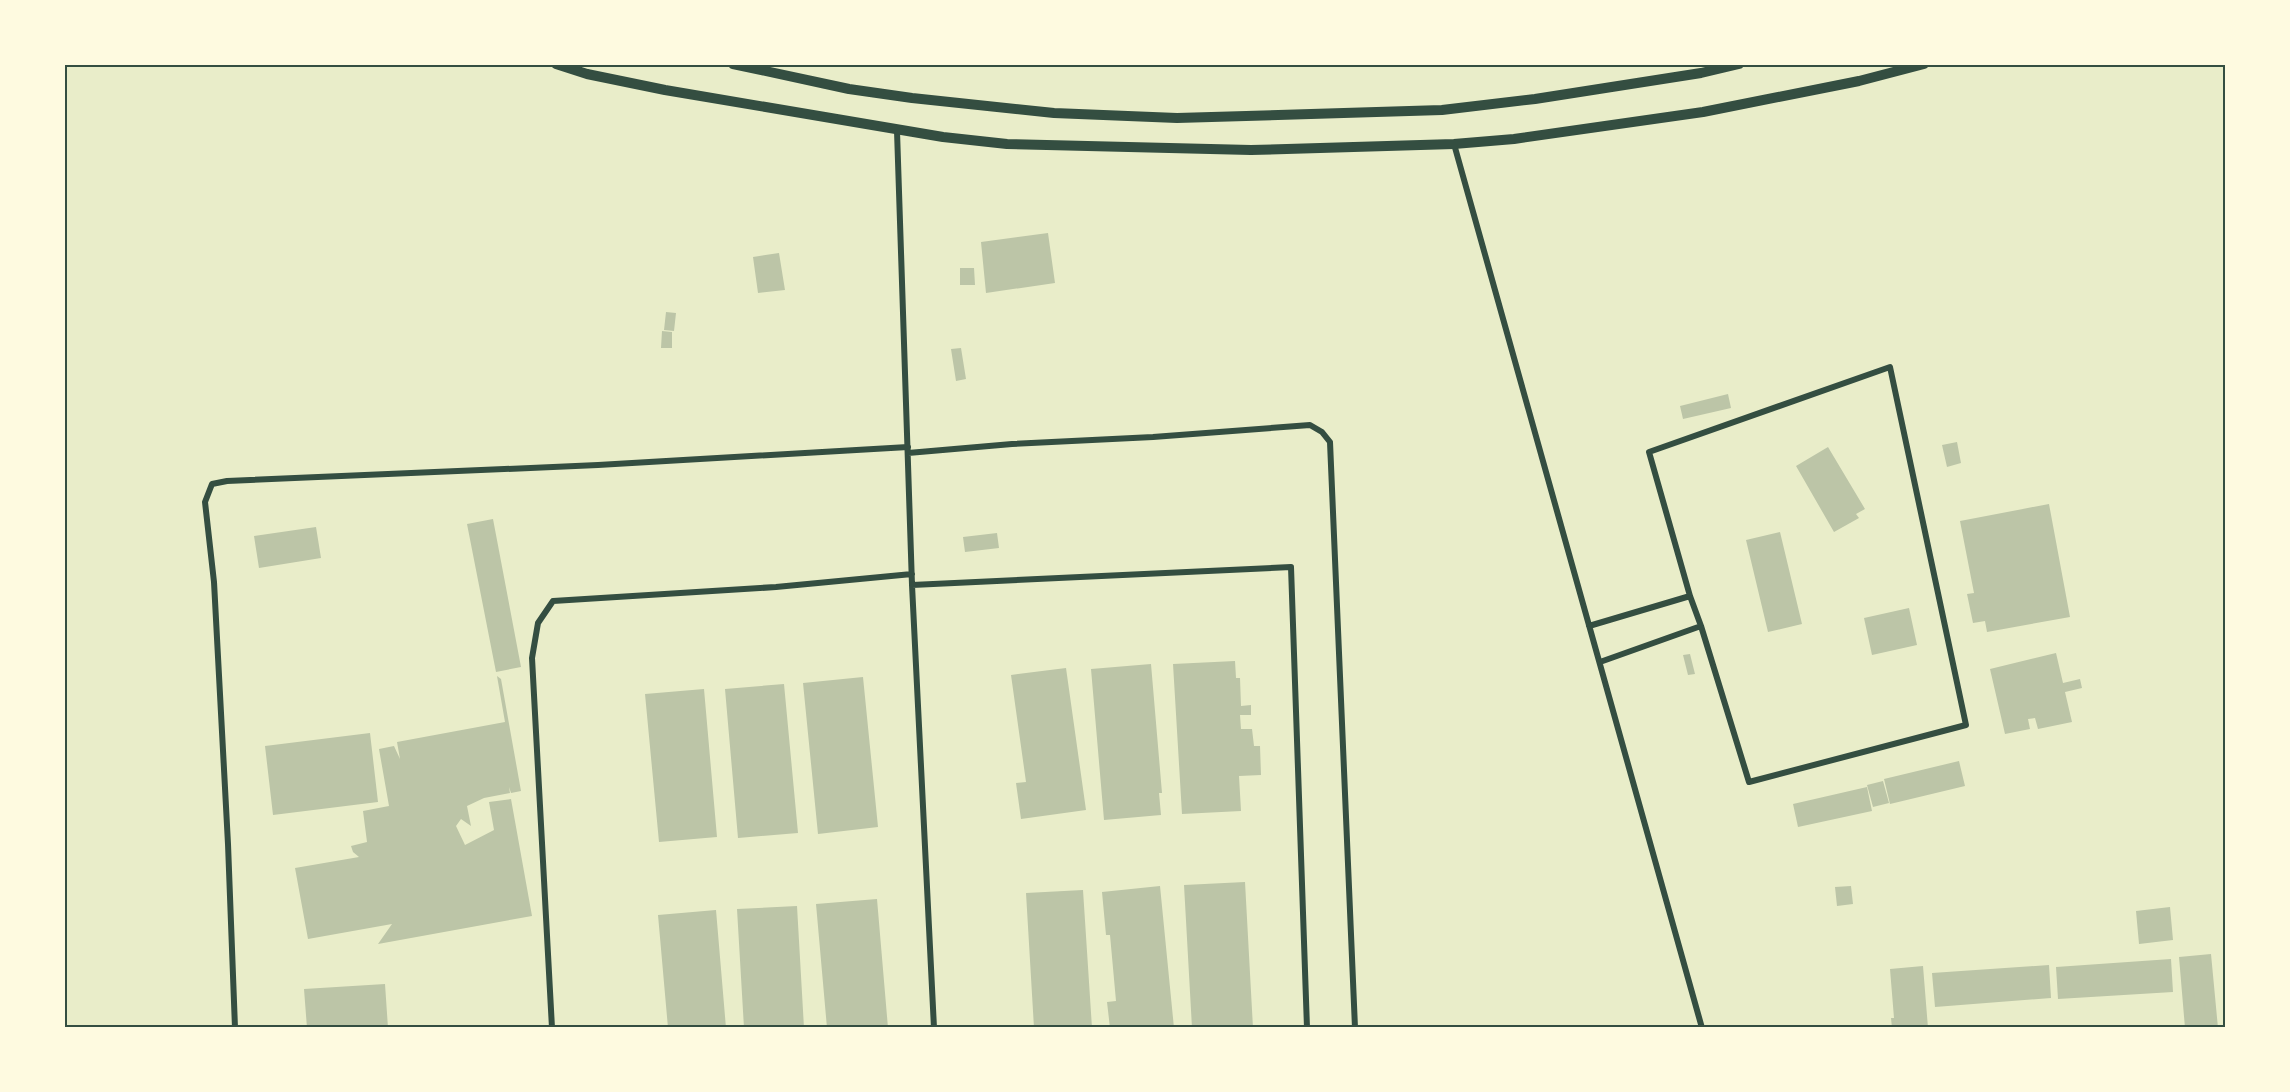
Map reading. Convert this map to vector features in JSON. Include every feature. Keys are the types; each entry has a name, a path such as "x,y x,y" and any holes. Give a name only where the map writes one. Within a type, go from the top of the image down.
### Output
{"street":[{"path":"556,64 587,74 665,90 897,130 1007,144 1251,150 1454,144 1514,139 1703,112 1859,81 1923,64"},
{"path":"733,64 849,89 912,98 1054,113 1177,118 1442,110 1536,99 1701,73 1739,64"},
{"path":"897,130 912,585 934,1028"},
{"path":"1454,144 1702,1028"},
{"path":"1890,367 1966,725 1749,782 1701,627 1649,452 1890,367"},
{"path":"235,1028 214,582 205,502 212,483 908,450 1153,437 1310,425 1322,432 1330,442 1355,1028"},
{"path":"912,585 1291,567 1307,1028"},
{"path":"552,1028 532,658 538,623 553,601 912,574"},
{"path":"1589,626 1690,596"},
{"path":"1600,662 1701,627"}],"building":[{"path":"1048,233 1055,283 986,293 981,242"},
{"path":"779,253 785,290 758,293 753,257"},
{"path":"960,268 974,268 975,285 960,285"},
{"path":"666,312 676,313 674,331 664,330"},
{"path":"662,331 672,332 672,348 661,348"},
{"path":"961,348 966,379 956,381 951,349"},
{"path":"1728,394 1731,408 1683,419 1680,406"},
{"path":"1957,442 1961,463 1947,467 1942,445"},
{"path":"1828,447 1865,509 1856,514 1859,518 1834,532 1796,466"},
{"path":"2049,504 2070,617 1987,632 1985,621 1973,623 1967,594 1974,593 1960,521"},
{"path":"493,519 521,667 496,672 467,524"},
{"path":"316,527 321,558 259,568 254,536"},
{"path":"1780,532 1802,624 1768,632 1746,540"},
{"path":"997,533 999,548 965,552 963,537"},
{"path":"1909,608 1917,645 1872,655 1864,618"},
{"path":"2056,653 2063,683 2080,679 2082,688 2065,692 2072,722 2038,729 2035,718 2028,719 2030,729 2005,734 1990,669"},
{"path":"1690,654 1695,674 1688,675 1683,655"},
{"path":"1235,661 1236,678 1240,678 1241,706 1251,705 1251,715 1240,715 1241,729 1252,729 1254,746 1260,746 1261,775 1239,776 1241,811 1182,814 1173,664"},
{"path":"1151,664 1162,793 1159,793 1161,815 1104,820 1091,669"},
{"path":"1066,668 1086,810 1021,819 1016,783 1026,782 1011,675"},
{"path":"497,676 501,679 521,791 511,793 509,787 510,793 484,798 467,806 471,826 461,819 456,826 465,845 494,830 489,802 511,799 532,916 378,944 392,924 308,939 295,868 359,857 353,852 351,846 367,842 363,811 389,806 379,749 394,746 400,759 397,742 505,722"},
{"path":"863,677 878,827 818,834 803,683"},
{"path":"784,684 798,833 738,838 725,689"},
{"path":"704,689 717,837 659,842 645,694"},
{"path":"370,733 378,802 273,815 265,746"},
{"path":"1959,761 1965,786 1890,804 1884,779"},
{"path":"1883,781 1889,803 1873,807 1867,785"},
{"path":"1867,787 1872,811 1798,827 1793,804"},
{"path":"1245,882 1253,1028 1192,1028 1184,885"},
{"path":"1160,886 1174,1028 1110,1028 1107,1002 1116,1001 1110,935 1106,935 1102,892"},
{"path":"1851,886 1853,904 1837,906 1835,887"},
{"path":"1083,890 1092,1028 1034,1028 1026,893"},
{"path":"877,899 888,1028 827,1028 816,904"},
{"path":"797,906 804,1028 744,1028 737,909"},
{"path":"2170,907 2173,940 2139,944 2136,911"},
{"path":"716,910 726,1028 668,1028 658,915"},
{"path":"2211,954 2218,1028 2185,1028 2179,957"},
{"path":"2171,959 2173,992 2058,999 2056,967"},
{"path":"2049,965 2051,998 1935,1007 1932,973"},
{"path":"1923,966 1928,1028 1892,1028 1891,1018 1894,1018 1890,969"},
{"path":"385,984 388,1028 307,1028 304,989"}]}
